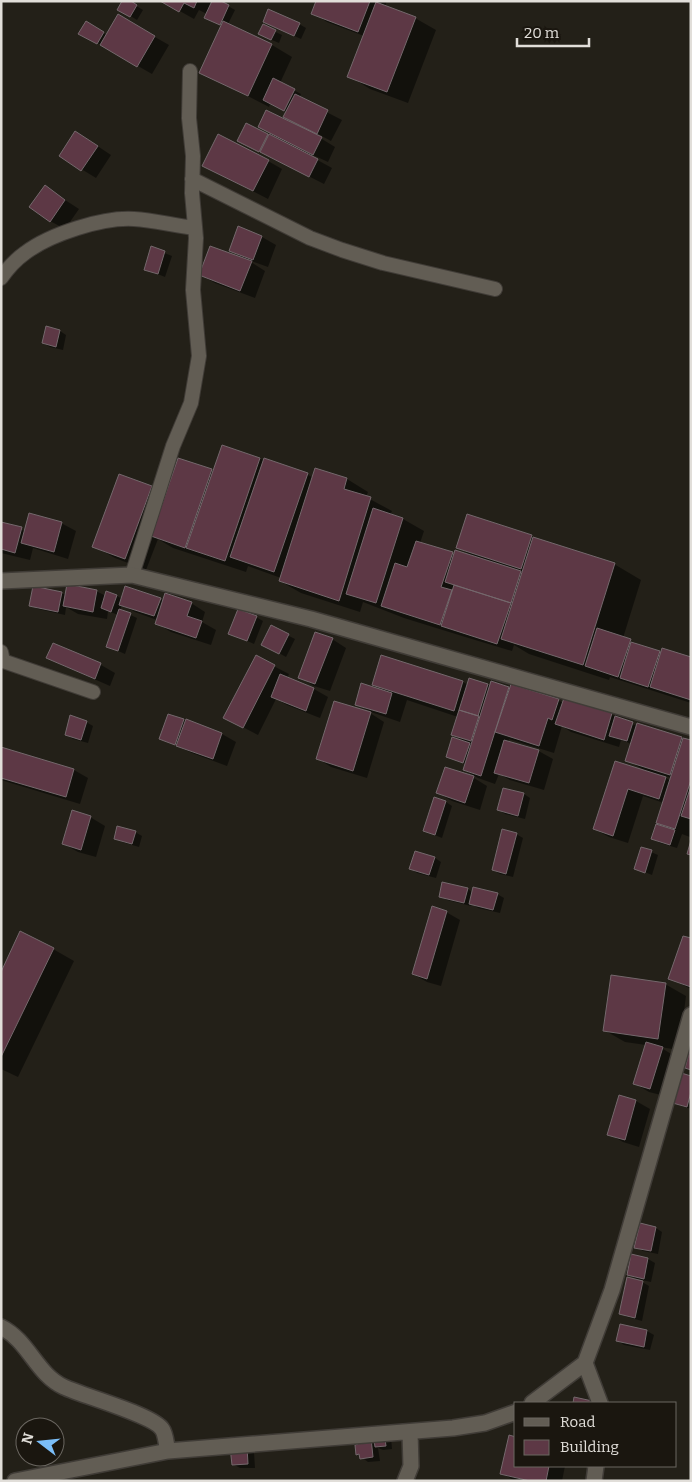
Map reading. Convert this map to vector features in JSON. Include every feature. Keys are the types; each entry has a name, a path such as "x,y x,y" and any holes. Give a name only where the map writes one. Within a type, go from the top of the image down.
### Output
{"street":[{"path":"1,581 132,575 311,619 691,727"},
{"path":"533,1402 586,1363 612,1290 691,1015"},
{"path":"1,1327 18,1338 49,1378 63,1387 149,1420 162,1429 168,1451"},
{"path":"586,1363 600,1402"},
{"path":"15,1481 168,1451 453,1428 485,1423 514,1413"},
{"path":"405,1481 411,1466 410,1432"},
{"path":"594,1481 596,1467"}],"lane":[{"path":"132,575 173,446 192,403 199,356 193,290 196,238 192,179 193,156 189,118 190,71"},
{"path":"192,179 310,238 342,250 383,264 495,289"},
{"path":"1,278 25,252 45,241 87,225 132,218 195,228"},
{"path":"1,652 3,661 93,692"}],"building":[{"path":"122,1 131,1 137,5 130,17 117,10"},
{"path":"160,1 197,1 194,8 184,3 179,12"},
{"path":"212,1 221,1 229,5 220,25 204,18"},
{"path":"316,1 370,1 358,32 311,14"},
{"path":"376,2 416,17 387,92 347,77"},
{"path":"268,9 300,23 294,36 263,22"},
{"path":"118,14 155,36 137,67 100,45"},
{"path":"86,21 104,32 97,44 78,34"},
{"path":"223,21 272,44 248,96 199,73"},
{"path":"263,24 276,30 271,40 258,34"},
{"path":"273,78 295,89 284,111 263,100"},
{"path":"295,94 328,110 317,134 283,117"},
{"path":"266,110 322,137 313,155 258,127"},
{"path":"246,123 268,134 259,152 237,141"},
{"path":"75,131 98,146 81,171 59,156"},
{"path":"218,134 269,160 253,191 202,166"},
{"path":"269,134 318,159 309,177 260,152"},
{"path":"45,185 65,200 50,222 29,207"},
{"path":"238,226 262,236 253,260 229,251"},
{"path":"151,246 165,251 158,274 144,270"},
{"path":"210,246 252,261 240,291 199,275"},
{"path":"46,326 60,330 56,347 42,343"},
{"path":"222,445 260,458 225,561 186,548"},
{"path":"178,458 212,469 185,548 151,536"},
{"path":"264,458 308,473 274,572 230,557"},
{"path":"315,468 347,478 344,489 371,497 339,601 279,581"},
{"path":"119,474 152,486 125,559 92,547"},
{"path":"373,508 403,518 376,603 346,594"},
{"path":"29,513 62,522 54,552 21,543"},
{"path":"467,514 532,535 521,569 456,548"},
{"path":"1,522 22,527 15,553 1,549"},
{"path":"533,537 615,563 583,665 501,639"},
{"path":"416,541 453,552 441,587 452,590 440,625 381,606 395,563 407,567"},
{"path":"455,550 521,571 511,603 445,582"},
{"path":"67,584 97,590 93,612 63,606"},
{"path":"454,585 511,603 497,644 441,626"},
{"path":"33,586 62,592 58,612 29,606"},
{"path":"125,586 161,598 154,616 119,605"},
{"path":"106,591 117,595 111,612 101,608"},
{"path":"165,593 192,602 187,616 202,621 196,638 155,624"},
{"path":"119,609 131,613 118,651 106,647"},
{"path":"238,609 257,616 247,641 228,634"},
{"path":"271,625 289,634 279,654 261,645"},
{"path":"597,628 631,639 618,677 585,666"},
{"path":"315,632 333,638 315,684 298,678"},
{"path":"631,642 660,651 648,687 620,678"},
{"path":"53,643 101,663 95,679 46,658"},
{"path":"662,648 691,657 691,700 650,687"},
{"path":"256,655 275,665 243,728 223,718"},
{"path":"381,655 463,681 454,711 372,685"},
{"path":"280,674 314,688 306,711 271,697"},
{"path":"469,678 488,684 478,716 459,710"},
{"path":"491,681 509,687 481,776 463,770"},
{"path":"361,683 392,693 386,714 355,705"},
{"path":"511,684 559,699 552,720 548,718 539,746 495,732"},
{"path":"564,698 612,713 604,740 555,724"},
{"path":"334,701 371,712 353,771 316,759"},
{"path":"459,710 479,716 471,741 451,735"},
{"path":"168,714 184,719 175,745 159,739"},
{"path":"70,715 87,721 81,740 65,735"},
{"path":"615,716 633,722 627,741 609,736"},
{"path":"186,719 222,733 213,759 176,746"},
{"path":"637,723 682,737 670,775 625,761"},
{"path":"452,737 470,743 463,763 446,757"},
{"path":"683,738 691,740 691,780 675,829 656,823"},
{"path":"504,740 539,750 529,783 494,773"},
{"path":"1,747 74,769 66,797 1,778"},
{"path":"615,761 666,777 659,799 628,789 613,836 593,829"},
{"path":"445,767 474,776 465,803 436,793"},
{"path":"691,786 691,819 681,816"},
{"path":"503,788 524,793 518,816 497,810"},
{"path":"434,797 446,801 435,835 423,831"},
{"path":"72,810 91,816 81,850 62,844"},
{"path":"656,824 675,830 670,845 651,839"},
{"path":"117,826 136,831 132,844 114,839"},
{"path":"502,829 517,833 506,874 492,870"},
{"path":"691,840 691,855 687,854"},
{"path":"641,847 652,850 645,873 634,869"},
{"path":"415,851 435,857 429,875 409,869"},
{"path":"442,882 468,888 464,903 439,897"},
{"path":"473,887 498,893 493,910 469,904"},
{"path":"432,906 447,911 427,979 412,974"},
{"path":"20,931 54,948 1,1057 1,972"},
{"path":"683,936 691,938 691,987 668,979"},
{"path":"611,975 666,983 658,1039 603,1031"},
{"path":"646,1042 663,1047 650,1089 633,1084"},
{"path":"691,1045 691,1070 685,1068"},
{"path":"678,1072 691,1076 691,1092 687,1107 669,1102"},
{"path":"619,1095 636,1100 625,1140 607,1135"},
{"path":"640,1223 656,1227 651,1251 634,1248"},
{"path":"631,1254 648,1258 644,1279 627,1275"},
{"path":"627,1277 643,1281 635,1318 619,1314"},
{"path":"620,1324 647,1330 644,1347 616,1341"},
{"path":"574,1397 597,1402 573,1402"},
{"path":"384,1432 386,1446 375,1447 373,1433"},
{"path":"509,1435 514,1436 514,1467 549,1467 546,1481 530,1481 500,1474"},
{"path":"371,1438 373,1457 360,1459 359,1454 356,1455 355,1445 358,1444 357,1440"},
{"path":"230,1447 247,1447 248,1464 232,1465"}]}
